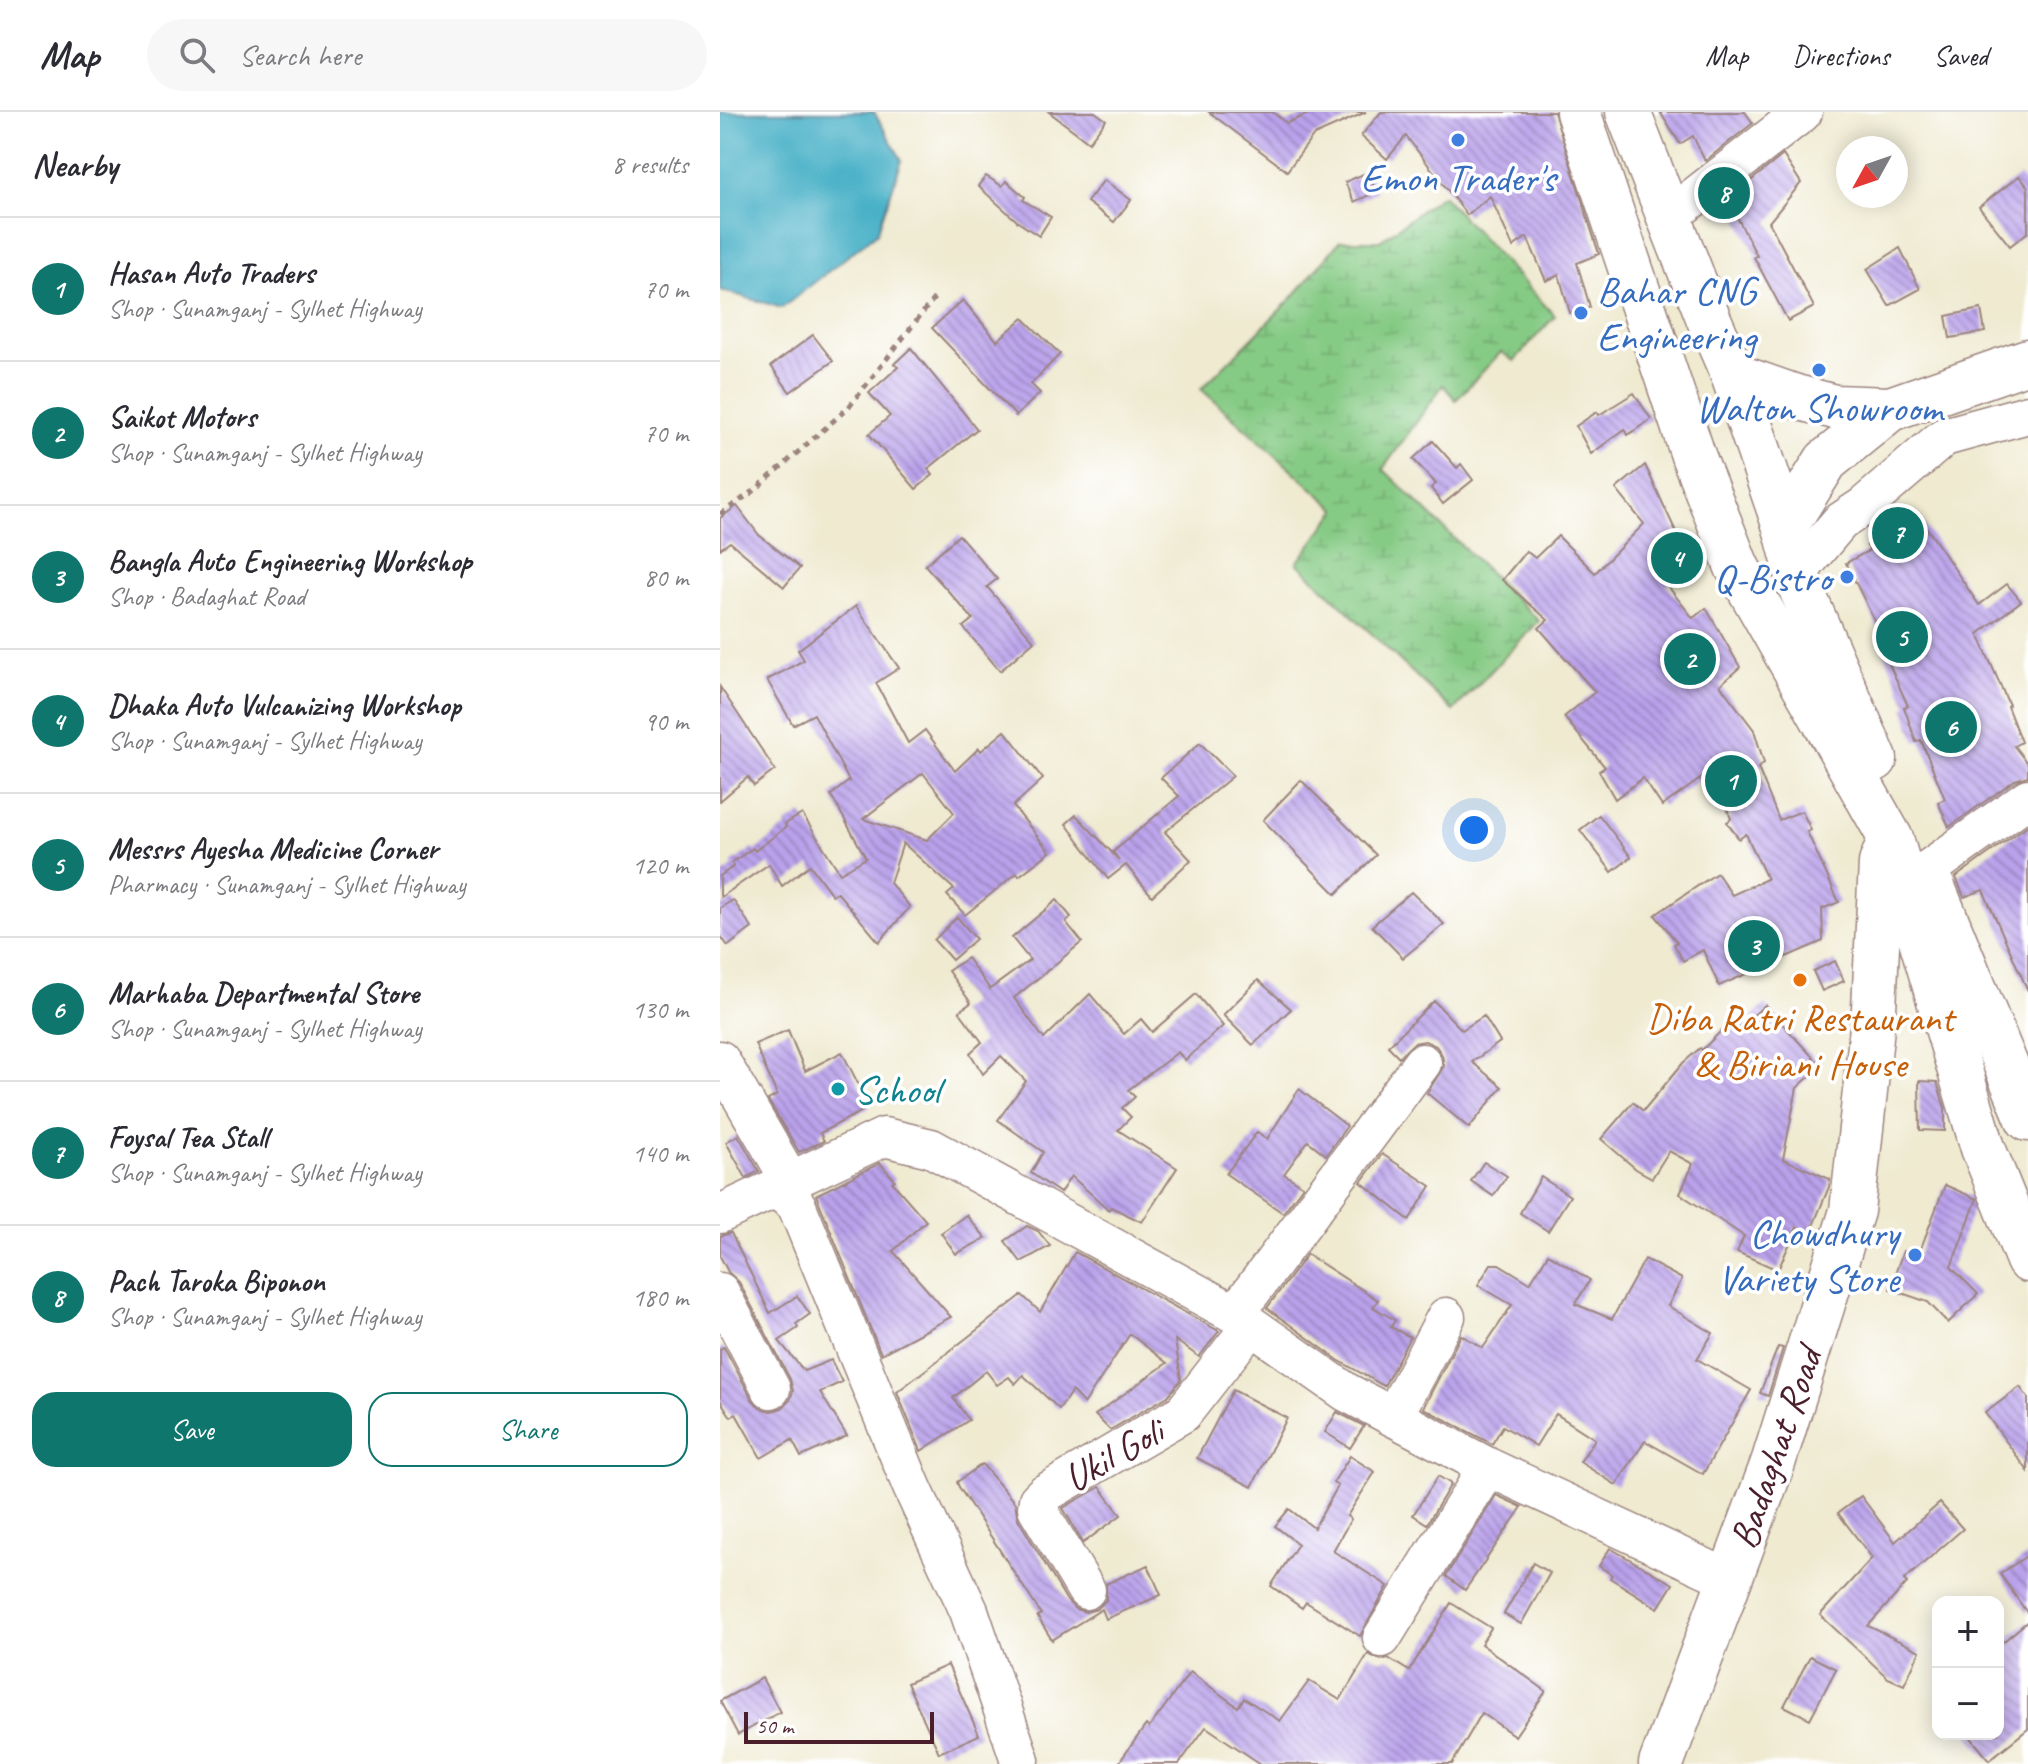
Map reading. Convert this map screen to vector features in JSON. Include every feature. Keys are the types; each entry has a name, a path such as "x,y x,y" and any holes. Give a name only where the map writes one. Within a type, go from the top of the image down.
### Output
{"main road":[{"path":"1578,112 1694,458 1737,567 1898,831 1926,871 2028,1119"},
{"path":"1628,112 1733,375 1785,527 1802,591 1862,733 1898,831 1983,1148 2028,1260"},
{"path":"1785,527 1826,461 1890,409 2028,361"},
{"path":"1733,375 1835,407 1890,409"},
{"path":"1694,458 1755,438"},
{"name":"Badaghat Road","path":"1661,1764 1773,1463 1852,1211 1874,1009 1881,863 1898,831"},
{"path":"1983,1148 2028,1131"}],"street":[{"path":"1669,217 1803,112"},
{"path":"1797,573 1840,522 1864,506 1944,437 2028,414"},
{"path":"1926,871 2028,798"},
{"path":"1243,1320 1422,1063"},
{"path":"724,1076 796,1204 912,1487 969,1611 1019,1764"},
{"path":"720,1214 884,1137 931,1148 1243,1320 1346,1392 1488,1467 1729,1579"},
{"path":"720,1292 771,1389"},
{"path":"1393,1417 1446,1317"},
{"name":"Ukil Goli","path":"1086,1590 1037,1508 1038,1500 1183,1413 1243,1320"},
{"path":"1382,1638 1488,1467"}],"path":[{"path":"720,514 754,491 849,407 935,297"}],"green space":[{"path":"1442,195 1555,316 1514,361 1501,352 1456,400 1443,385 1383,469 1539,621 1453,711 1297,563 1337,510 1201,389 1292,298 1340,241 1380,241"}],"water":[{"path":"720,112 874,112 902,160 877,233 782,308 720,290"}],"building":[{"path":"1049,112 1095,112 1106,120 1089,142"},
{"path":"1209,112 1272,112 1287,123 1313,112 1366,112 1314,135 1287,171"},
{"path":"1381,112 1554,112 1599,254 1577,263 1590,307 1570,313 1559,275 1546,281 1527,237 1513,247 1490,196 1467,215 1406,136 1387,159 1361,136"},
{"path":"1660,112 1745,112 1753,123 1705,161 1693,136 1680,144"},
{"path":"1783,155 1801,183 1769,222 1814,307 1788,321 1754,257 1757,256 1737,217 1742,211 1732,196"},
{"path":"1368,172 1376,192 1354,202 1345,182"},
{"path":"986,176 1002,186 1006,181 1025,197 1023,200 1051,217 1039,236 1018,222 978,186"},
{"path":"2019,176 2028,187 2028,232 2010,246 1979,207"},
{"path":"1104,180 1131,200 1114,222 1087,202"},
{"path":"1900,248 1920,289 1889,306 1867,269"},
{"path":"963,300 997,341 1023,318 1060,354 1031,384 1040,393 1016,416 932,328"},
{"path":"1981,309 1985,332 1950,338 1946,316"},
{"path":"813,335 833,361 790,392 771,366"},
{"path":"911,348 977,429 928,469 933,475 916,489 869,434 890,416 869,393 898,367 894,364"},
{"path":"1634,393 1651,419 1628,435 1625,429 1591,454 1576,426"},
{"path":"1433,441 1457,468 1461,464 1473,480 1443,504 1431,488 1436,484 1413,459"},
{"path":"1645,465 1690,562 1667,585 1693,618 1706,608 1740,667 1720,685 1754,730 1764,763 1758,768 1779,820 1802,811 1811,830 1807,832 1839,902 1822,909 1823,941 1719,986 1703,950 1683,961 1674,944 1677,942 1655,915 1717,873 1732,895 1767,879 1746,834 1739,839 1727,822 1731,819 1713,770 1662,806 1643,778 1615,799 1599,771 1605,767 1564,717 1595,692 1539,628 1548,620 1502,580 1526,551 1535,558 1558,536 1595,573 1644,524 1616,489"},
{"path":"737,506 759,535 800,568 784,587 730,542 720,549 720,518"},
{"path":"1916,512 1979,605 2007,584 2021,601 1978,634 2009,705 2021,742 2014,746 2028,764 2028,776 2015,780 1949,827 1938,802 1945,799 1921,740 1916,742 1904,707 1908,706 1883,650 1888,648 1846,563 1870,550 1867,546"},
{"path":"959,535 997,579 987,587 1034,641 1000,671 963,627 973,619 925,565"},
{"path":"856,606 899,668 876,683 908,743 925,730 955,771 979,748 981,751 1005,731 1043,779 1013,806 1050,852 1019,876 1017,873 965,915 947,895 954,889 903,843 890,883 910,907 879,942 837,892 832,895 810,865 782,886 769,864 721,897 720,876 734,866 731,863 753,848 755,851 786,827 785,824 802,814 840,873 866,858 831,795 849,781 814,714 793,725 767,680 804,660 798,650","holes":["923,773 954,813 927,840 863,819"]},
{"path":"720,687 775,770 754,786 748,777 720,801"},
{"path":"1200,743 1233,776 1165,832 1191,860 1152,896 1126,865 1108,879 1066,824 1076,815 1119,860 1113,852 1179,796 1161,778"},
{"path":"1301,780 1376,855 1336,894 1263,820"},
{"path":"1599,815 1631,857 1612,872 1580,830"},
{"path":"2028,825 2028,991 1983,890 1964,897 1956,877"},
{"path":"1411,892 1444,924 1403,958 1372,926"},
{"path":"733,900 752,928 728,946 720,935 720,908"},
{"path":"1057,900 1071,917 1066,922 1082,942 1014,998 1044,1039 1090,994 1124,1034 1141,1019 1152,1032 1196,994 1223,1026 1185,1060 1178,1052 1128,1090 1135,1097 1122,1108 1131,1117 1118,1130 1177,1168 1142,1222 1111,1207 1109,1210 1071,1176 1060,1193 1031,1173 1043,1152 998,1120 1026,1081 1001,1056 983,1074 970,1053 982,1042 959,1011 971,1003 948,971 967,958 990,989 1030,960 1012,938"},
{"path":"957,917 976,939 952,960 934,940"},
{"path":"1835,961 1844,981 1822,991 1813,971"},
{"path":"1258,980 1291,1009 1253,1045 1223,1015"},
{"path":"1434,1001 1462,1030 1484,1016 1500,1042 1472,1062 1502,1087 1469,1128 1427,1093 1444,1066 1436,1046 1425,1041 1414,1043 1399,1057 1388,1046"},
{"path":"1765,1005 1821,1066 1797,1088 1783,1159 1830,1179 1810,1233 1797,1227 1778,1270 1737,1252 1744,1236 1680,1194 1693,1164 1669,1151 1652,1178 1636,1169 1601,1139 1633,1102 1643,1111 1683,1063 1700,1048 1702,1050 1731,1021 1738,1029"},
{"path":"788,1030 805,1071 842,1052 870,1107 820,1133 824,1141 799,1152 768,1100 777,1095 755,1044"},
{"path":"1919,1081 1937,1082 1945,1108 1945,1131 1920,1130"},
{"path":"1299,1089 1347,1126 1326,1155 1308,1141 1284,1174 1303,1186 1283,1213 1226,1174 1257,1132 1267,1139"},
{"path":"738,1135 759,1171 746,1178 726,1142"},
{"path":"1382,1154 1431,1186 1409,1220 1361,1182"},
{"path":"1484,1162 1507,1176 1493,1196 1471,1181"},
{"path":"880,1163 895,1180 892,1182 926,1221 893,1251 951,1317 881,1354 816,1195"},
{"path":"1541,1177 1570,1196 1548,1231 1520,1213"},
{"path":"1945,1185 1977,1199 1951,1267 1978,1294 1948,1323 1928,1302 1890,1289 1903,1251 1918,1256"},
{"path":"966,1215 986,1238 956,1254 941,1233"},
{"path":"1027,1226 1038,1231 1050,1246 1021,1262 1005,1241"},
{"path":"731,1233 770,1313 797,1296 810,1314 796,1324 798,1328 779,1341 804,1371 831,1360 842,1382 820,1392 847,1436 801,1457 792,1440 761,1458 736,1414 731,1417 720,1400 720,1349 724,1347 760,1408 771,1411 782,1408 793,1391 790,1379 739,1282 728,1272 720,1256 720,1236"},
{"path":"1075,1252 1219,1331 1199,1357 1175,1340 1181,1380 1168,1396 1110,1430 1095,1415 1167,1363 1130,1334 1084,1404 1072,1391 1059,1409 1023,1375 1015,1384 1009,1377 997,1385 986,1371 953,1398 969,1420 921,1451 897,1392 1022,1295 1040,1312"},
{"path":"1307,1254 1378,1300 1373,1307 1395,1320 1391,1327 1410,1337 1384,1386 1338,1360 1267,1308"},
{"path":"1548,1254 1590,1280 1575,1304 1612,1319 1645,1259 1682,1279 1668,1306 1713,1333 1697,1359 1751,1390 1703,1474 1645,1441 1616,1485 1580,1462 1595,1439 1556,1414 1536,1446 1503,1426 1492,1444 1423,1408 1461,1335 1483,1348 1512,1305 1478,1285 1491,1264 1499,1264 1530,1283"},
{"path":"1778,1347 1783,1348 1768,1396 1760,1393"},
{"path":"2020,1387 2028,1398 2028,1471 1985,1413"},
{"path":"1233,1390 1287,1418 1252,1487 1197,1458"},
{"path":"1337,1412 1364,1426 1350,1448 1325,1432"},
{"path":"1350,1456 1375,1472 1347,1516 1351,1519 1333,1551 1388,1586 1360,1636 1306,1602 1302,1608 1271,1586 1298,1544 1275,1526 1289,1509 1314,1528 1338,1486 1333,1483"},
{"path":"982,1464 1015,1503 1018,1519 1067,1601 1075,1609 1086,1612 1097,1609 1106,1600 1106,1584 1148,1565 1161,1595 1106,1619 1102,1609 1052,1640 1037,1616 1041,1614 957,1482"},
{"path":"1438,1476 1451,1484 1427,1524 1413,1515"},
{"path":"1100,1487 1121,1515 1083,1543 1063,1508"},
{"path":"1496,1495 1522,1507 1465,1590 1446,1576"},
{"path":"1861,1496 1895,1542 1940,1503 1963,1529 1904,1580 1907,1583 1868,1626 1920,1651 1904,1685 1888,1678 1820,1615 1872,1558 1838,1513"},
{"path":"1610,1548 1673,1584 1658,1608 1610,1578 1612,1575 1599,1566"},
{"path":"2028,1555 2028,1614 2000,1574"},
{"path":"1533,1563 1550,1573 1521,1624 1504,1614"},
{"path":"1451,1603 1491,1628 1481,1644 1546,1691 1515,1736 1482,1713 1452,1764 1261,1764 1206,1727 1179,1764 1118,1764 1190,1672 1238,1707 1244,1698 1280,1721 1309,1681 1340,1700 1368,1654 1381,1660 1388,1658 1409,1671"},
{"path":"2028,1621 2028,1729 1989,1760 1973,1740 2004,1740 2004,1641"},
{"path":"1810,1656 1836,1669 1810,1719 1784,1706"},
{"path":"948,1665 979,1735 939,1753 907,1683"},
{"path":"762,1678 780,1712 738,1735 720,1701"}],"place":[{"name":"Emon Trader's","path":"1458,140"},
{"name":"Pach Taroka Biponon","path":"1724,193"},
{"name":"Bahar CNG Engineering","path":"1581,313"},
{"name":"Walton Showroom","path":"1819,370"},
{"name":"Foysal Tea Stall","path":"1898,533"},
{"name":"Dhaka Auto Vulcanizing Workshop","path":"1677,558"},
{"name":"Q-Bistro","path":"1847,577"},
{"name":"Messrs Ayesha Medicine Corner","path":"1902,637"},
{"name":"Saikot Motors","path":"1690,659"},
{"name":"Marhaba Departmental Store","path":"1951,727"},
{"name":"Hasan Auto Traders","path":"1731,781"},
{"name":"Bangla Auto Engineering Workshop","path":"1754,946"},
{"name":"Diba Ratri Restaurant & Biriani House","path":"1800,980"},
{"name":"School","path":"838,1089"},
{"name":"Chowdhury Variety Store","path":"1915,1255"}]}
